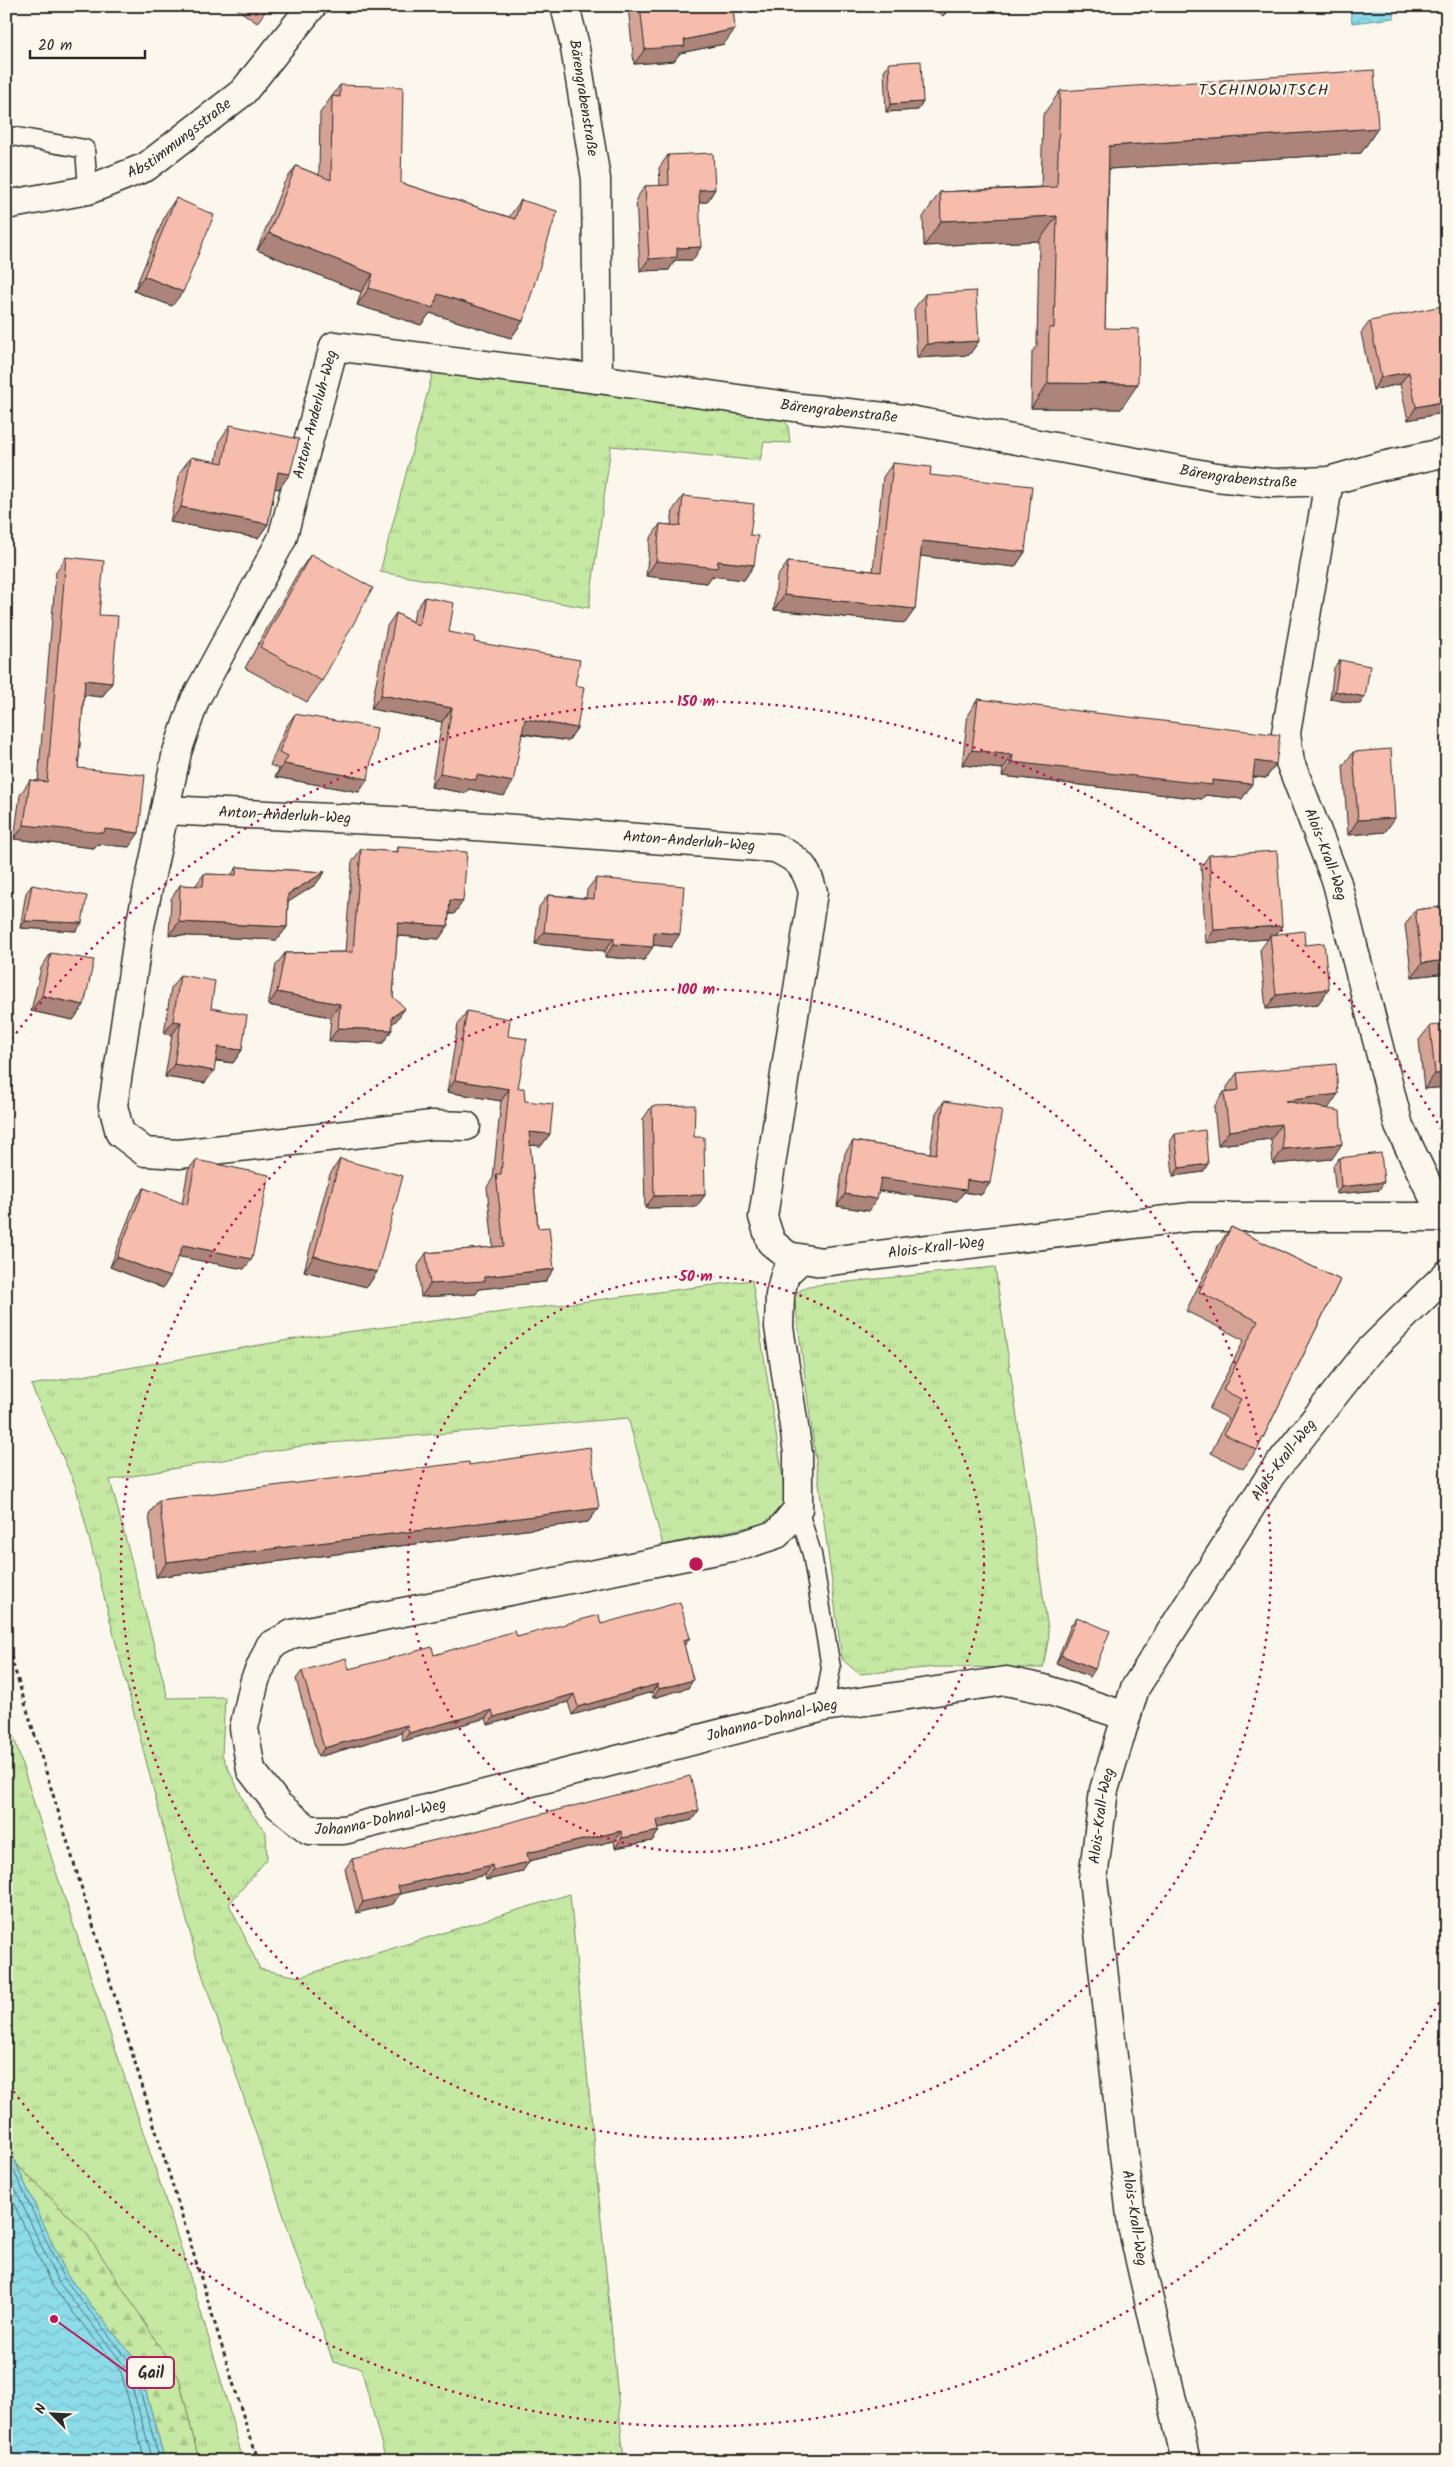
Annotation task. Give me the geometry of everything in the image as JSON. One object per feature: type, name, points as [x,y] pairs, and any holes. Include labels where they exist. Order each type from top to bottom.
[{"type":"street","name":"Abstimmungsstraße","points":[[6,205],[88,190],[146,167],[243,92],[312,6]]},
{"type":"street","name":"Bärengrabenstraße","points":[[565,6],[574,42],[596,178],[598,379],[801,408],[904,419],[1216,477],[1273,483],[1329,481],[1378,467],[1447,452]]},
{"type":"street","name":"Anton-Anderluh-Weg","points":[[466,1126],[432,1125],[179,1154],[145,1152],[120,1133],[113,1106],[139,931],[177,752],[195,700],[282,540],[334,346],[598,379]]},
{"type":"street","name":"Alois-Krall-Weg","points":[[795,1257],[821,1262],[1192,1217],[1445,1218],[1399,1126],[1337,883],[1290,762],[1286,733],[1329,481]]},
{"type":"street","name":"Anton-Anderluh-Weg","points":[[165,810],[433,823],[775,848],[794,856],[808,872],[813,892],[763,1217],[771,1242],[795,1257]]},
{"type":"street","points":[[795,1257],[785,1274],[780,1295],[779,1327],[798,1453],[798,1509]]},
{"type":"street","name":"Alois-Krall-Weg","points":[[1186,2461],[1132,2226],[1093,1879],[1104,1790],[1135,1688],[1271,1475],[1368,1352],[1447,1274]]},
{"type":"street","name":"Johanna-Dohnal-Weg","points":[[798,1509],[777,1534],[747,1544],[292,1634],[270,1646],[255,1680],[244,1728],[251,1770],[278,1805],[309,1830],[344,1830],[824,1707],[1006,1681],[1044,1689],[1126,1716]]},
{"type":"lane","points":[[6,135],[84,149],[88,190]]},
{"type":"lane","points":[[798,1509],[812,1554],[831,1668],[824,1707]]},
{"type":"path","points":[[6,1641],[255,2449],[257,2461]]},
{"type":"path","points":[[255,2449],[264,2461]]},
{"type":"green space","points":[[433,372],[780,415],[788,425],[790,443],[764,442],[760,461],[611,446],[589,608],[380,572]]},
{"type":"green space","points":[[995,1267],[1049,1636],[1043,1668],[937,1667],[859,1674],[842,1659],[794,1294],[808,1286]]},
{"type":"green space","points":[[752,1280],[785,1492],[783,1513],[763,1524],[663,1545],[628,1418],[307,1445],[110,1480],[168,1698],[225,1697],[222,1755],[248,1810],[266,1832],[267,1859],[229,1904],[260,1969],[299,1977],[570,1894],[624,2461],[386,2461],[361,2368],[333,2362],[196,1956],[76,1487],[31,1385],[300,1338]]},
{"type":"green space","points":[[6,1710],[34,1804],[188,2272],[217,2366],[243,2461],[199,2461],[179,2378],[87,2234],[16,2164],[6,2142]]},
{"type":"green space","points":[[16,2164],[87,2234],[179,2378],[199,2461],[165,2461],[138,2363],[67,2275]]},
{"type":"water","points":[[1350,6],[1393,6],[1394,18],[1352,23]]},
{"type":"water","points":[[6,2142],[67,2275],[138,2363],[165,2461],[6,2461]]},
{"type":"building","points":[[640,6],[733,6],[735,29],[684,40],[685,46],[645,49]]},
{"type":"building","points":[[921,61],[923,102],[891,104],[889,63]]},
{"type":"building","points":[[1374,70],[1378,128],[1109,146],[1105,328],[1139,329],[1138,384],[1048,383],[1049,328],[1054,328],[1057,216],[941,221],[940,192],[1057,187],[1060,91]]},
{"type":"building","points":[[340,85],[403,87],[401,183],[515,219],[521,200],[557,211],[523,321],[438,294],[433,308],[369,288],[373,274],[269,233],[296,166],[331,180],[332,96],[340,97]]},
{"type":"building","points":[[713,153],[715,189],[699,190],[701,247],[677,248],[677,257],[649,259],[645,186],[669,185],[668,155]]},
{"type":"building","points":[[176,198],[214,215],[183,292],[144,276]]},
{"type":"building","points":[[976,291],[979,341],[927,344],[925,294]]},
{"type":"building","points":[[1447,305],[1447,401],[1416,407],[1409,372],[1381,377],[1370,321]]},
{"type":"building","points":[[230,425],[299,439],[290,474],[278,472],[268,524],[181,507],[191,457],[223,463]]},
{"type":"building","points":[[893,463],[931,467],[930,475],[1032,486],[1025,552],[922,541],[915,609],[784,595],[788,562],[881,572]]},
{"type":"building","points":[[683,496],[754,504],[750,535],[758,536],[754,565],[718,561],[717,568],[656,561],[660,524],[680,526]]},
{"type":"building","points":[[311,554],[373,588],[322,681],[260,647]]},
{"type":"building","points":[[66,557],[104,561],[99,615],[118,616],[112,683],[85,680],[78,768],[145,775],[139,833],[105,829],[104,833],[24,825],[30,780],[47,782]]},
{"type":"building","points":[[425,597],[454,603],[449,632],[475,637],[474,642],[580,660],[575,685],[584,687],[577,728],[525,719],[513,782],[477,775],[476,780],[440,773],[452,708],[381,695],[396,613],[419,626]]},
{"type":"building","points":[[1340,660],[1370,666],[1365,697],[1335,691]]},
{"type":"building","points":[[978,699],[1280,735],[1276,764],[1255,761],[1252,784],[1212,780],[1212,785],[1012,762],[1013,755],[972,750]]},
{"type":"building","points":[[295,714],[377,728],[368,779],[284,764],[288,756],[279,752]]},
{"type":"building","points":[[1391,749],[1395,818],[1358,820],[1353,752]]},
{"type":"building","points":[[398,847],[467,852],[463,901],[450,900],[448,926],[398,923],[393,997],[405,1008],[392,1017],[392,1030],[338,1028],[340,1004],[277,992],[285,953],[353,952],[361,849],[398,852]]},
{"type":"building","points":[[1277,851],[1282,926],[1214,930],[1209,855]]},
{"type":"building","points":[[237,867],[325,872],[288,894],[287,927],[179,922],[180,885],[203,886],[204,874],[236,875]]},
{"type":"building","points":[[596,878],[684,886],[680,934],[654,932],[653,947],[614,944],[614,938],[544,932],[548,895],[594,899]]},
{"type":"building","points":[[32,885],[87,896],[82,923],[25,921]]},
{"type":"building","points":[[1447,906],[1447,960],[1422,963],[1415,910]]},
{"type":"building","points":[[1304,931],[1305,945],[1324,943],[1329,989],[1276,995],[1270,935]]},
{"type":"building","points":[[51,953],[94,960],[84,1005],[42,996]]},
{"type":"building","points":[[180,975],[215,981],[211,1008],[247,1015],[242,1050],[218,1047],[214,1071],[174,1064],[181,1022],[173,1021]]},
{"type":"building","points":[[467,1011],[510,1019],[508,1036],[527,1039],[518,1088],[524,1088],[525,1101],[553,1104],[550,1134],[529,1132],[538,1228],[549,1227],[554,1269],[484,1277],[485,1281],[430,1284],[426,1253],[504,1246],[496,1174],[501,1174],[509,1089],[455,1080]]},
{"type":"building","points":[[1447,1024],[1447,1073],[1435,1074],[1430,1026]]},
{"type":"building","points":[[1336,1064],[1338,1094],[1285,1101],[1340,1111],[1342,1144],[1283,1149],[1281,1124],[1229,1131],[1224,1092],[1239,1090],[1237,1073]]},
{"type":"building","points":[[944,1101],[1002,1110],[990,1183],[967,1180],[966,1190],[881,1178],[877,1199],[845,1194],[853,1141],[936,1154]]},
{"type":"building","points":[[695,1105],[694,1137],[704,1137],[705,1195],[654,1196],[652,1106]]},
{"type":"building","points":[[1205,1130],[1208,1164],[1179,1168],[1175,1134]]},
{"type":"building","points":[[1381,1153],[1384,1182],[1341,1187],[1339,1158]]},
{"type":"building","points":[[340,1159],[403,1176],[377,1272],[314,1256]]},
{"type":"building","points":[[196,1160],[269,1175],[252,1259],[183,1245],[170,1277],[117,1257],[144,1188],[187,1205]]},
{"type":"building","points":[[1231,1227],[1340,1280],[1257,1450],[1224,1434],[1241,1399],[1223,1390],[1258,1321],[1199,1292]]},
{"type":"building","points":[[590,1447],[599,1508],[167,1562],[159,1500],[469,1462],[469,1465]]},
{"type":"building","points":[[680,1602],[690,1638],[683,1640],[693,1680],[659,1689],[658,1684],[578,1707],[574,1694],[494,1717],[492,1710],[409,1733],[407,1725],[324,1748],[302,1671],[346,1658],[349,1669],[432,1647],[434,1655],[515,1631],[517,1637],[599,1615],[601,1624]]},
{"type":"building","points":[[1077,1617],[1110,1631],[1095,1669],[1061,1655]]},
{"type":"building","points":[[690,1776],[699,1810],[657,1820],[659,1831],[622,1838],[621,1831],[527,1853],[529,1862],[493,1870],[492,1865],[398,1886],[400,1893],[363,1902],[352,1859],[484,1829]]},
{"type":"place","name":"Gail","points":[[54,2319]]},
{"type":"district","name":"TSCHINOWITSCH","points":[[1264,90]]}]
